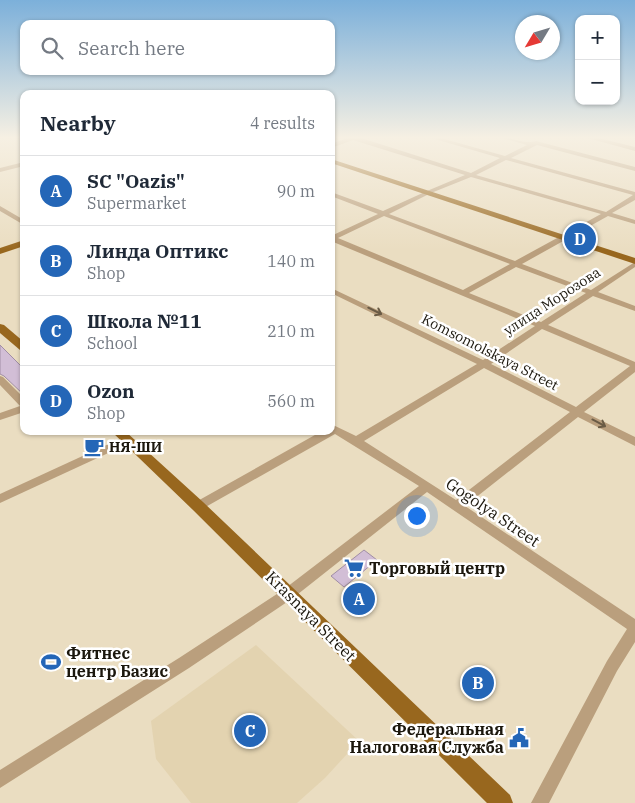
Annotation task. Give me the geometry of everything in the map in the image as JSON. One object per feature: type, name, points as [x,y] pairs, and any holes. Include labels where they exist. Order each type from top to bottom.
[{"type":"main road","points":[[374,174],[635,262]]},
{"type":"main road","points":[[0,250],[20,244]]},
{"type":"main road","points":[[0,326],[20,344]]},
{"type":"main road","name":"Krasnaya Street","points":[[121,436],[198,506],[502,803]]},
{"type":"street","points":[[560,174],[635,196]]},
{"type":"street","points":[[335,237],[385,215],[429,192],[472,175],[635,222]]},
{"type":"street","points":[[335,196],[635,309]]},
{"type":"street","points":[[463,293],[608,214],[635,196]]},
{"type":"street","points":[[0,208],[20,220]]},
{"type":"street","points":[[335,239],[635,366],[456,506]]},
{"type":"street","name":"улица Морозова","points":[[356,441],[484,364],[543,326],[635,262]]},
{"type":"street","name":"Komsomolskaya Street","points":[[335,292],[484,364],[635,442]]},
{"type":"street","points":[[0,379],[20,400]]},
{"type":"street","points":[[0,417],[20,410]]},
{"type":"street","name":"Gogolya Street","points":[[335,431],[356,441],[427,486],[635,628]]},
{"type":"street","points":[[198,506],[323,435]]},
{"type":"street","points":[[0,499],[121,436]]},
{"type":"street","points":[[0,780],[184,664],[288,594],[427,486]]},
{"type":"street","points":[[540,803],[612,666],[635,628]]},
{"type":"shaded area","points":[[256,645],[359,741],[325,778],[297,803],[191,803],[156,759],[151,721]]},
{"type":"building","points":[[0,345],[20,365],[20,391],[0,374]]},
{"type":"building","name":"Торговый центр","points":[[364,550],[377,560],[344,587],[331,576]]},
{"type":"place","name":"Ozon","points":[[580,239]]},
{"type":"place","name":"НЯ-ШИ","points":[[94,447]]},
{"type":"place","name":"Торговый центр","points":[[354,568]]},
{"type":"place","name":"SC \"Oazis\"","points":[[359,599]]},
{"type":"place","name":"Фитнес центр Базис","points":[[51,662]]},
{"type":"place","name":"Линда Оптикс","points":[[478,683]]},
{"type":"place","name":"Школа №11","points":[[250,731]]},
{"type":"place","name":"Федеральная Налоговая Служба","points":[[519,738]]}]
